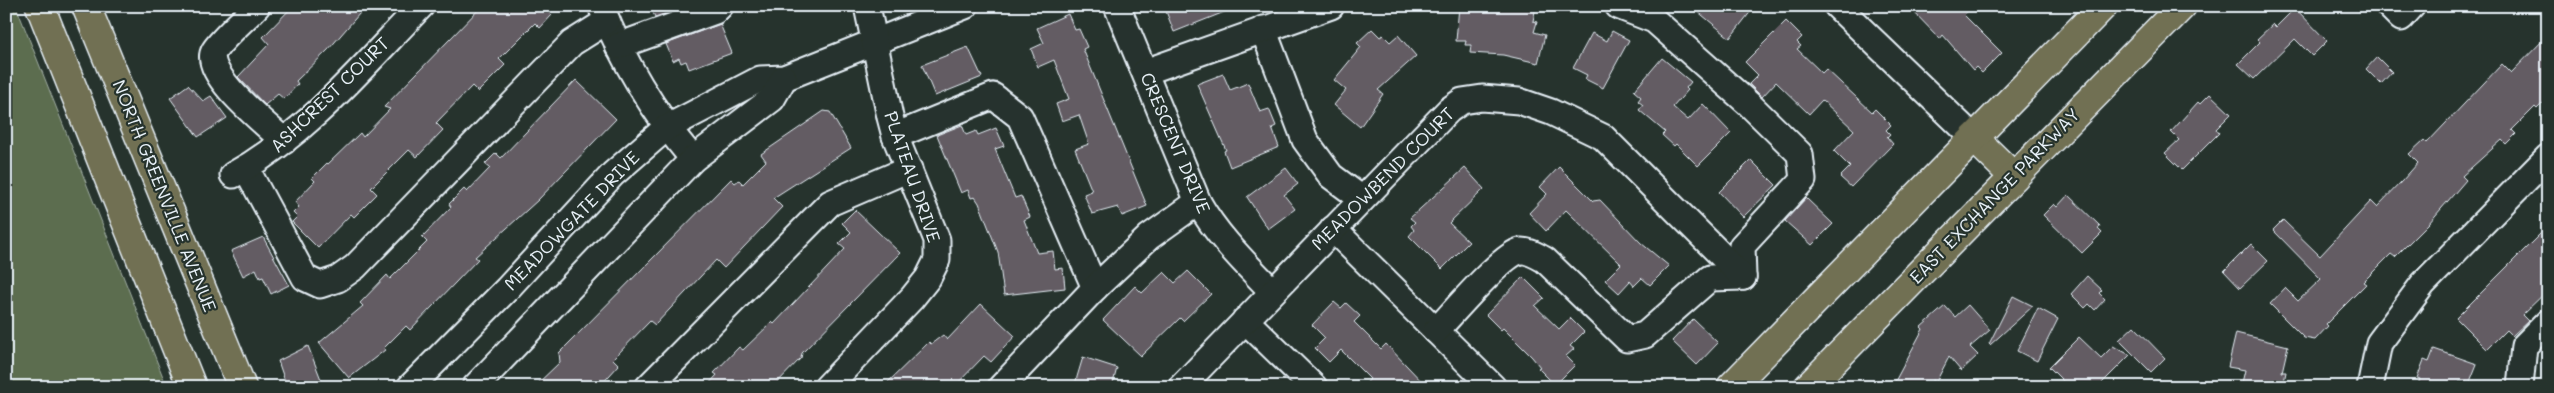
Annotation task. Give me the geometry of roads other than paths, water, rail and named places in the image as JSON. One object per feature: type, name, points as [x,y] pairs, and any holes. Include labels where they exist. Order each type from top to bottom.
[{"type":"main road","points":[[40,6],[192,387]]},
{"type":"main road","name":"NORTH GREENVILLE AVENUE","points":[[86,6],[242,387]]},
{"type":"main road","points":[[1731,387],[2103,6]]},
{"type":"main road","name":"EAST EXCHANGE PARKWAY","points":[[1808,387],[2182,6]]},
{"type":"main road","points":[[1974,138],[2014,177]]},
{"type":"street","points":[[257,6],[214,51],[211,63],[218,78],[284,141]]},
{"type":"street","name":"ASHCREST COURT","points":[[421,6],[329,101],[284,141],[240,172],[305,278],[320,285],[338,279],[355,267],[572,43],[604,14]]},
{"type":"street","points":[[618,46],[715,11],[720,6]]},
{"type":"street","name":"PLATEAU DRIVE","points":[[826,387],[912,298],[928,278],[937,260],[937,240],[895,136],[867,6]]},
{"type":"street","name":"MEADOWGATE DRIVE","points":[[410,387],[506,289],[613,174],[666,128],[760,79],[784,78],[965,6]]},
{"type":"street","name":"CRESCENT DRIVE","points":[[1117,6],[1198,202],[1209,221],[1230,247],[1272,292]]},
{"type":"street","points":[[1145,72],[1331,6]]},
{"type":"street","points":[[1436,331],[1504,260],[1520,251],[1535,254],[1545,260],[1627,339],[1645,335],[1710,278],[1743,277],[1742,246],[1803,180],[1800,154],[1750,104],[1654,20],[1618,6]]},
{"type":"street","points":[[1837,6],[1974,138]]},
{"type":"street","points":[[2389,6],[2401,18],[2412,6]]},
{"type":"street","points":[[604,14],[629,68],[666,128],[693,159]]},
{"type":"street","points":[[1263,29],[1305,140],[1331,176],[1362,199]]},
{"type":"street","points":[[475,387],[693,159],[772,99],[784,78]]},
{"type":"street","points":[[895,136],[993,96],[1020,117],[1096,288]]},
{"type":"street","name":"MEADOWBEND COURT","points":[[1181,387],[1449,110],[1462,101],[1482,98],[1519,101],[1551,112],[1603,137],[1743,277]]},
{"type":"street","points":[[2370,387],[2379,343],[2423,284],[2548,157]]},
{"type":"street","points":[[648,387],[830,203],[909,169]]},
{"type":"street","points":[[1002,387],[1096,288],[1149,237],[1198,202]]},
{"type":"street","points":[[1333,229],[1493,387]]},
{"type":"street","points":[[1244,320],[1314,387]]},
{"type":"street","points":[[2520,387],[2524,346],[2548,322]]}]
